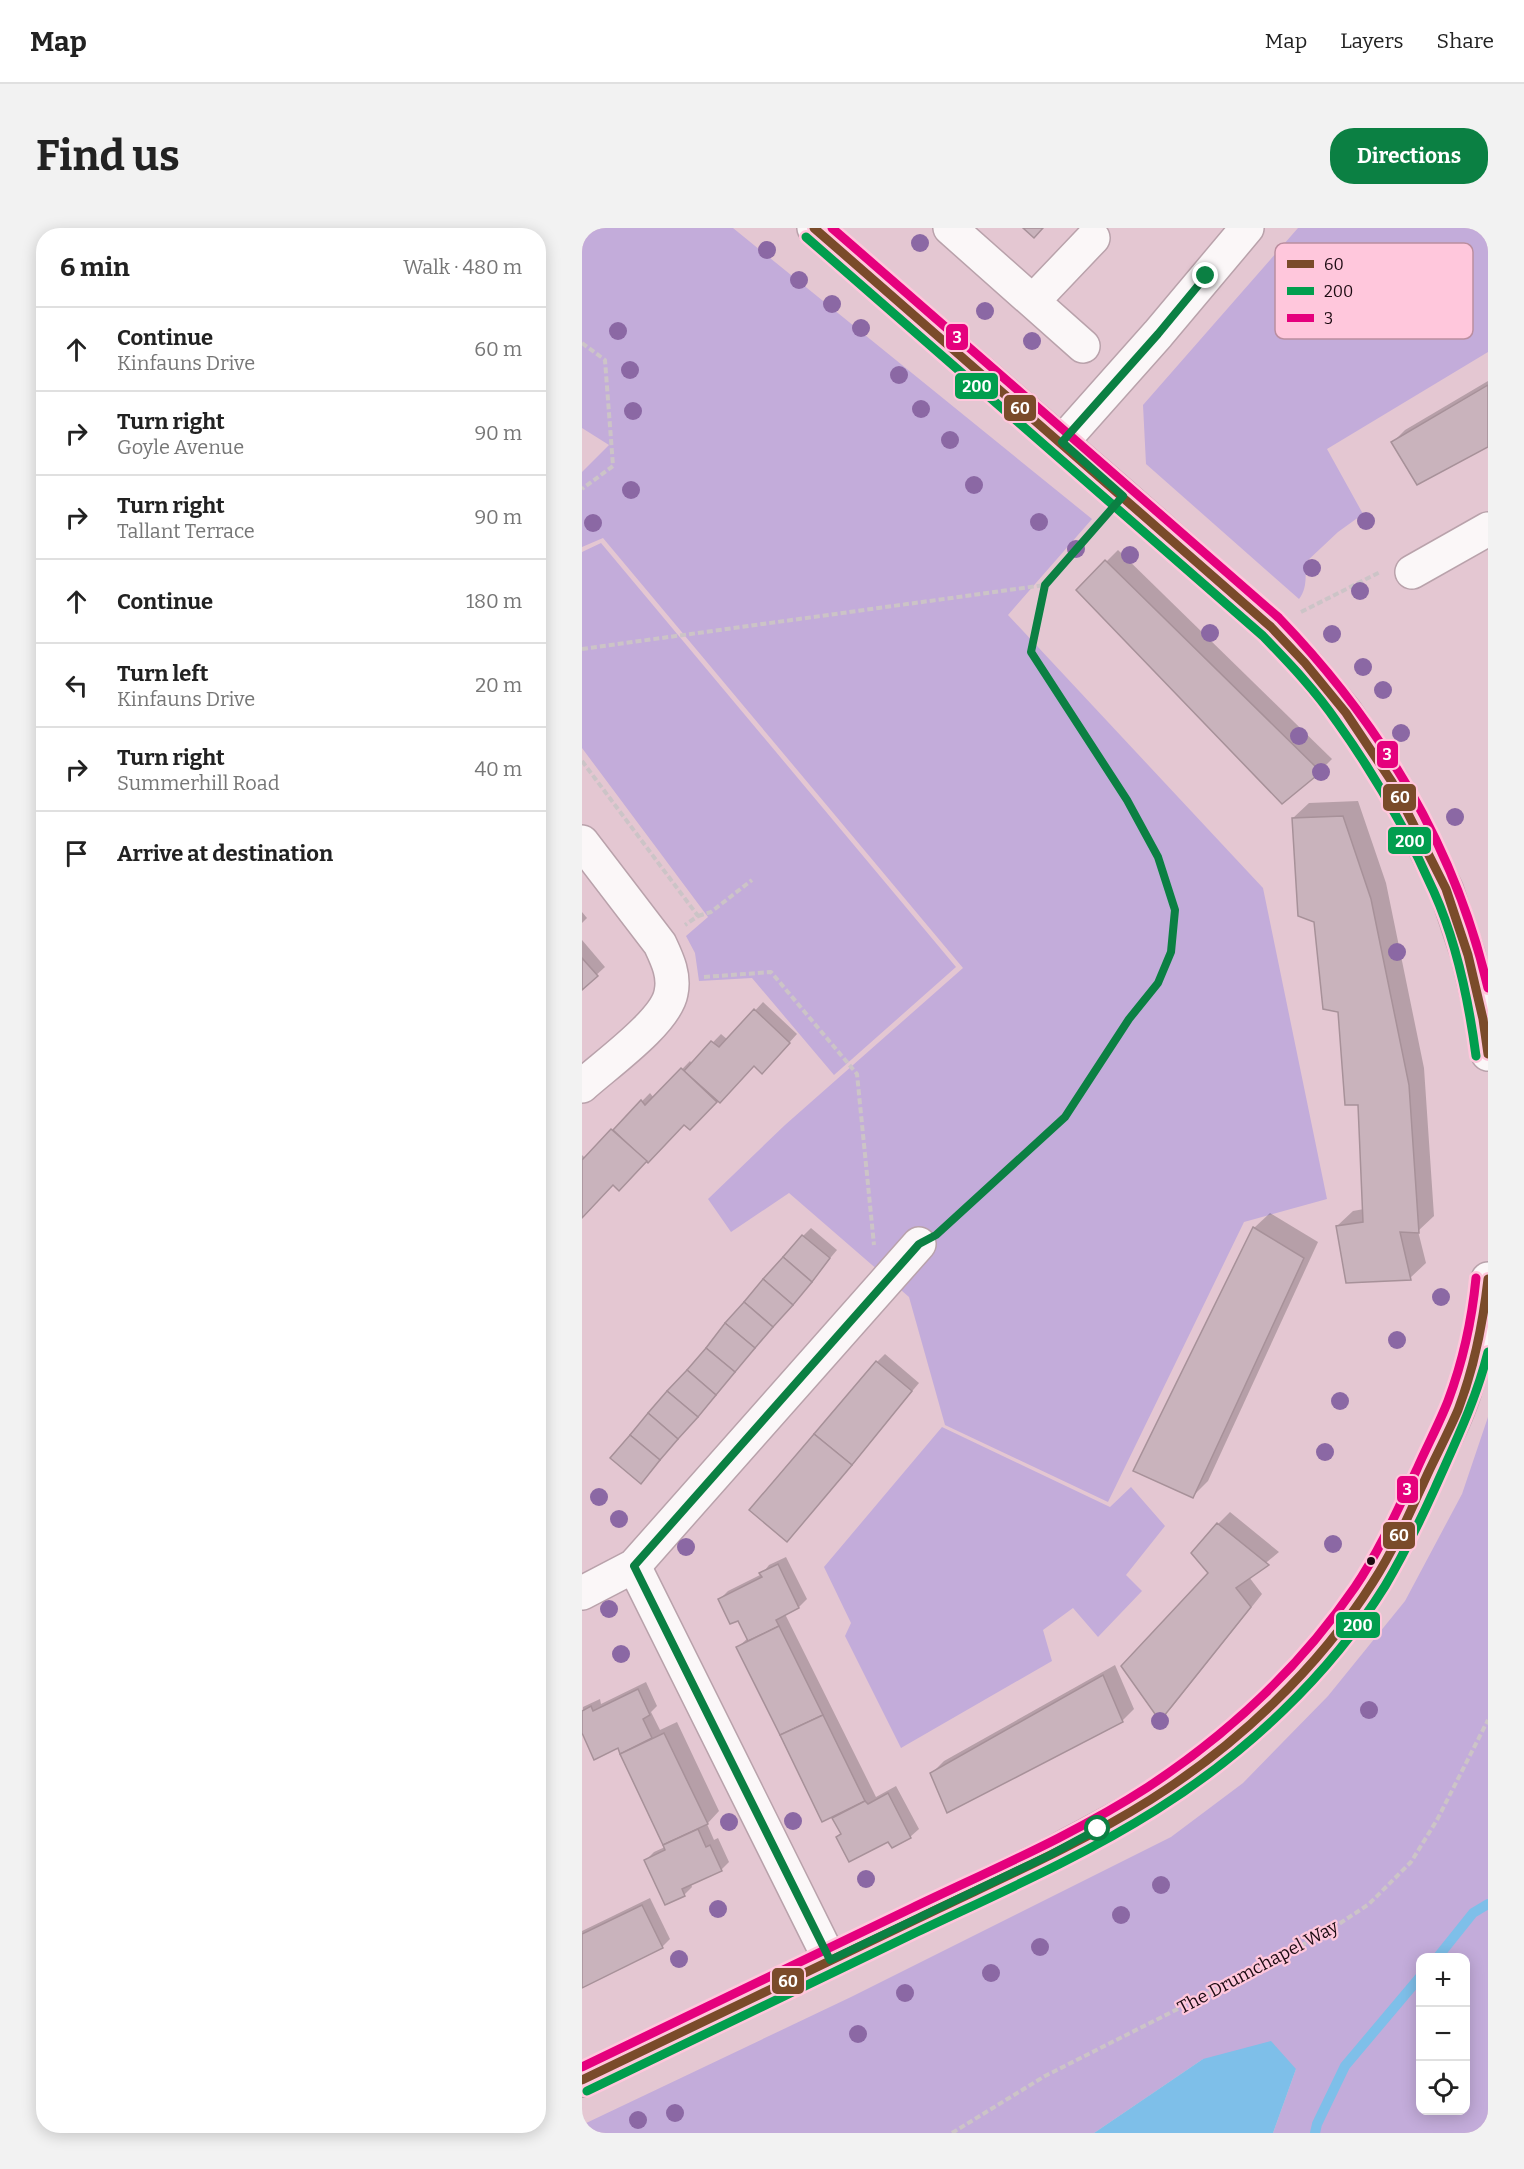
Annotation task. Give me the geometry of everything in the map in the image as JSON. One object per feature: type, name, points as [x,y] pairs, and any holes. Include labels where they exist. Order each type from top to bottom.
[{"type":"street","points":[[814,228],[1062,442],[1271,627],[1305,663],[1346,713],[1392,782],[1446,889],[1468,955],[1483,1019],[1488,1054]]},
{"type":"street","points":[[950,228],[1083,346]]},
{"type":"street","points":[[1062,442],[1158,334],[1247,228]]},
{"type":"street","points":[[1033,301],[1093,238]]},
{"type":"street","points":[[1412,572],[1488,529]]},
{"type":"street","points":[[582,842],[660,944],[668,962],[672,980],[671,994],[665,1010],[582,1086]]},
{"type":"street","points":[[582,1593],[634,1566],[919,1244]]},
{"type":"street","points":[[582,2080],[1050,1855],[1152,1798],[1209,1759],[1262,1714],[1323,1648],[1365,1593],[1407,1519],[1466,1387],[1486,1302],[1488,1279]]},
{"type":"street","points":[[634,1566],[830,1960]]},
{"type":"path","points":[[582,343],[605,360],[613,466],[582,489]]},
{"type":"path","points":[[919,1244],[936,1235],[1065,1117],[1129,1019],[1158,983],[1171,952],[1175,910],[1158,857],[1127,800],[1031,652],[1045,585],[1123,496]]},
{"type":"path","points":[[1271,627],[1392,566],[1412,572]]},
{"type":"path","points":[[582,648],[1045,585]]},
{"type":"path","points":[[582,761],[698,916]]},
{"type":"path","points":[[660,944],[698,916],[711,912],[752,880]]},
{"type":"path","points":[[672,980],[771,972],[857,1074],[875,1255]]},
{"type":"path","name":"The Drumchapel Way","points":[[952,2133],[1045,2076],[1327,1932],[1369,1904],[1411,1862],[1437,1820],[1488,1720]]},
{"type":"shaded area","points":[[582,228],[733,228],[1092,519],[1008,615],[1263,888],[1327,1199],[1244,1222],[1108,1502],[945,1425],[909,1297],[789,1193],[731,1232],[708,1199],[785,1125],[963,968],[603,538],[582,547],[582,472],[609,445],[582,428]]},
{"type":"shaded area","points":[[1298,228],[1488,228],[1488,352],[1327,449],[1363,514],[1338,532],[1305,563],[1305,586],[1299,599],[1146,464],[1143,405],[1275,254],[1275,339],[1473,339],[1473,243],[1285,243]]},
{"type":"shaded area","points":[[601,543],[956,967],[834,1075],[752,978],[699,981],[695,953],[686,936],[708,917],[582,748],[582,552]]},
{"type":"shaded area","points":[[1488,1417],[1488,2133],[1273,2133],[1296,2069],[1203,2059],[1094,2133],[582,2133],[582,2125],[851,1997],[1171,1837],[1243,1783],[1328,1696],[1405,1601],[1462,1494]]},
{"type":"shaded area","points":[[942,1427],[1110,1507],[1131,1487],[1165,1526],[1126,1575],[1142,1591],[1098,1637],[1073,1608],[1043,1630],[1052,1661],[901,1748],[845,1636],[851,1623],[824,1567]]},
{"type":"water","points":[[1271,2041],[1296,2069],[1273,2133],[1094,2133],[1203,2059]]},
{"type":"building","points":[[1023,228],[1043,228],[1034,238]]},
{"type":"building","points":[[1488,385],[1488,447],[1417,485],[1391,442]]},
{"type":"building","points":[[1105,560],[1321,772],[1282,804],[1076,590]]},
{"type":"building","points":[[1343,816],[1371,899],[1409,1085],[1419,1233],[1400,1232],[1411,1280],[1346,1283],[1336,1226],[1363,1222],[1358,1105],[1345,1105],[1338,1012],[1323,1009],[1314,922],[1298,916],[1292,818]]},
{"type":"building","points":[[582,958],[598,976],[582,990]]},
{"type":"building","points":[[754,1009],[790,1043],[762,1074],[754,1066],[720,1103],[684,1071],[711,1041],[719,1047]]},
{"type":"building","points":[[681,1068],[717,1102],[690,1130],[684,1125],[648,1163],[613,1130],[641,1100],[645,1105]]},
{"type":"building","points":[[611,1129],[647,1161],[619,1191],[613,1185],[582,1218],[582,1160]]},
{"type":"building","points":[[1253,1227],[1304,1258],[1193,1498],[1133,1471]]},
{"type":"building","points":[[802,1235],[830,1258],[812,1282],[783,1257]]},
{"type":"building","points":[[783,1257],[812,1282],[793,1305],[763,1279]]},
{"type":"building","points":[[763,1279],[793,1305],[773,1327],[744,1302]]},
{"type":"building","points":[[744,1302],[773,1327],[755,1348],[725,1323]]},
{"type":"building","points":[[725,1323],[755,1348],[735,1372],[706,1348]]},
{"type":"building","points":[[706,1348],[735,1372],[716,1395],[687,1370]]},
{"type":"building","points":[[876,1361],[912,1391],[852,1465],[814,1434]]},
{"type":"building","points":[[687,1370],[716,1395],[698,1417],[667,1391]]},
{"type":"building","points":[[667,1391],[698,1417],[678,1439],[648,1413]]},
{"type":"building","points":[[648,1413],[678,1439],[660,1460],[630,1435]]},
{"type":"building","points":[[814,1434],[852,1465],[787,1542],[749,1510]]},
{"type":"building","points":[[630,1435],[660,1460],[641,1484],[610,1458]]},
{"type":"building","points":[[1217,1523],[1269,1565],[1236,1588],[1251,1607],[1160,1721],[1121,1666],[1208,1573],[1191,1553]]},
{"type":"building","points":[[778,1564],[799,1608],[776,1620],[779,1626],[748,1641],[738,1621],[730,1624],[718,1599],[762,1577],[759,1573]]},
{"type":"building","points":[[779,1626],[823,1715],[780,1735],[736,1647]]},
{"type":"building","points":[[1103,1675],[1123,1722],[947,1813],[930,1773]]},
{"type":"building","points":[[638,1689],[650,1715],[643,1719],[652,1738],[620,1754],[618,1748],[594,1760],[582,1733],[582,1711],[591,1706],[593,1711]]},
{"type":"building","points":[[823,1715],[865,1801],[822,1822],[780,1735]]},
{"type":"building","points":[[664,1733],[708,1824],[663,1845],[620,1754]]},
{"type":"building","points":[[888,1793],[911,1838],[892,1848],[888,1842],[849,1862],[836,1837],[841,1834],[832,1818],[865,1801],[868,1804]]},
{"type":"building","points":[[698,1829],[706,1847],[710,1845],[722,1871],[682,1889],[685,1896],[665,1905],[644,1860],[665,1850],[663,1845]]},
{"type":"building","points":[[642,1905],[663,1948],[582,1988],[582,1934]]},
{"type":"waterway","points":[[1441,1953],[1473,1913],[1488,1904]]},
{"type":"waterway","points":[[1315,2133],[1317,2124],[1345,2066],[1416,1982]]},
{"type":"transit line","name":"60","points":[[814,228],[1271,627],[1305,663],[1346,713],[1392,782],[1446,889],[1468,955],[1483,1019],[1488,1054]]},
{"type":"transit line","name":"3","points":[[832,228],[1279,618],[1316,658],[1381,744],[1434,836],[1456,885],[1474,936],[1488,988]]},
{"type":"transit line","name":"200","points":[[806,237],[1263,636],[1320,699],[1378,784],[1402,826],[1434,892],[1461,972],[1476,1056]]},
{"type":"transit line","name":"3","points":[[582,2067],[1091,1821],[1148,1787],[1234,1721],[1261,1697],[1311,1644],[1355,1587],[1381,1544],[1448,1401],[1466,1340],[1476,1278]]},
{"type":"transit line","name":"60","points":[[582,2080],[1094,1833],[1150,1800],[1214,1755],[1244,1730],[1274,1703],[1327,1645],[1373,1582],[1388,1556],[1458,1410],[1477,1345],[1488,1279]]},
{"type":"transit line","name":"200","points":[[587,2091],[1068,1860],[1156,1810],[1189,1788],[1253,1738],[1283,1711],[1338,1651],[1385,1586],[1418,1525],[1457,1438],[1488,1352]]},
{"type":"route","points":[[1098,1829],[1050,1855],[830,1960],[634,1566],[919,1244],[936,1235],[1065,1117],[1129,1019],[1158,983],[1171,952],[1175,910],[1158,857],[1127,800],[1031,652],[1045,585],[1123,496],[1062,442],[1206,276]]}]
